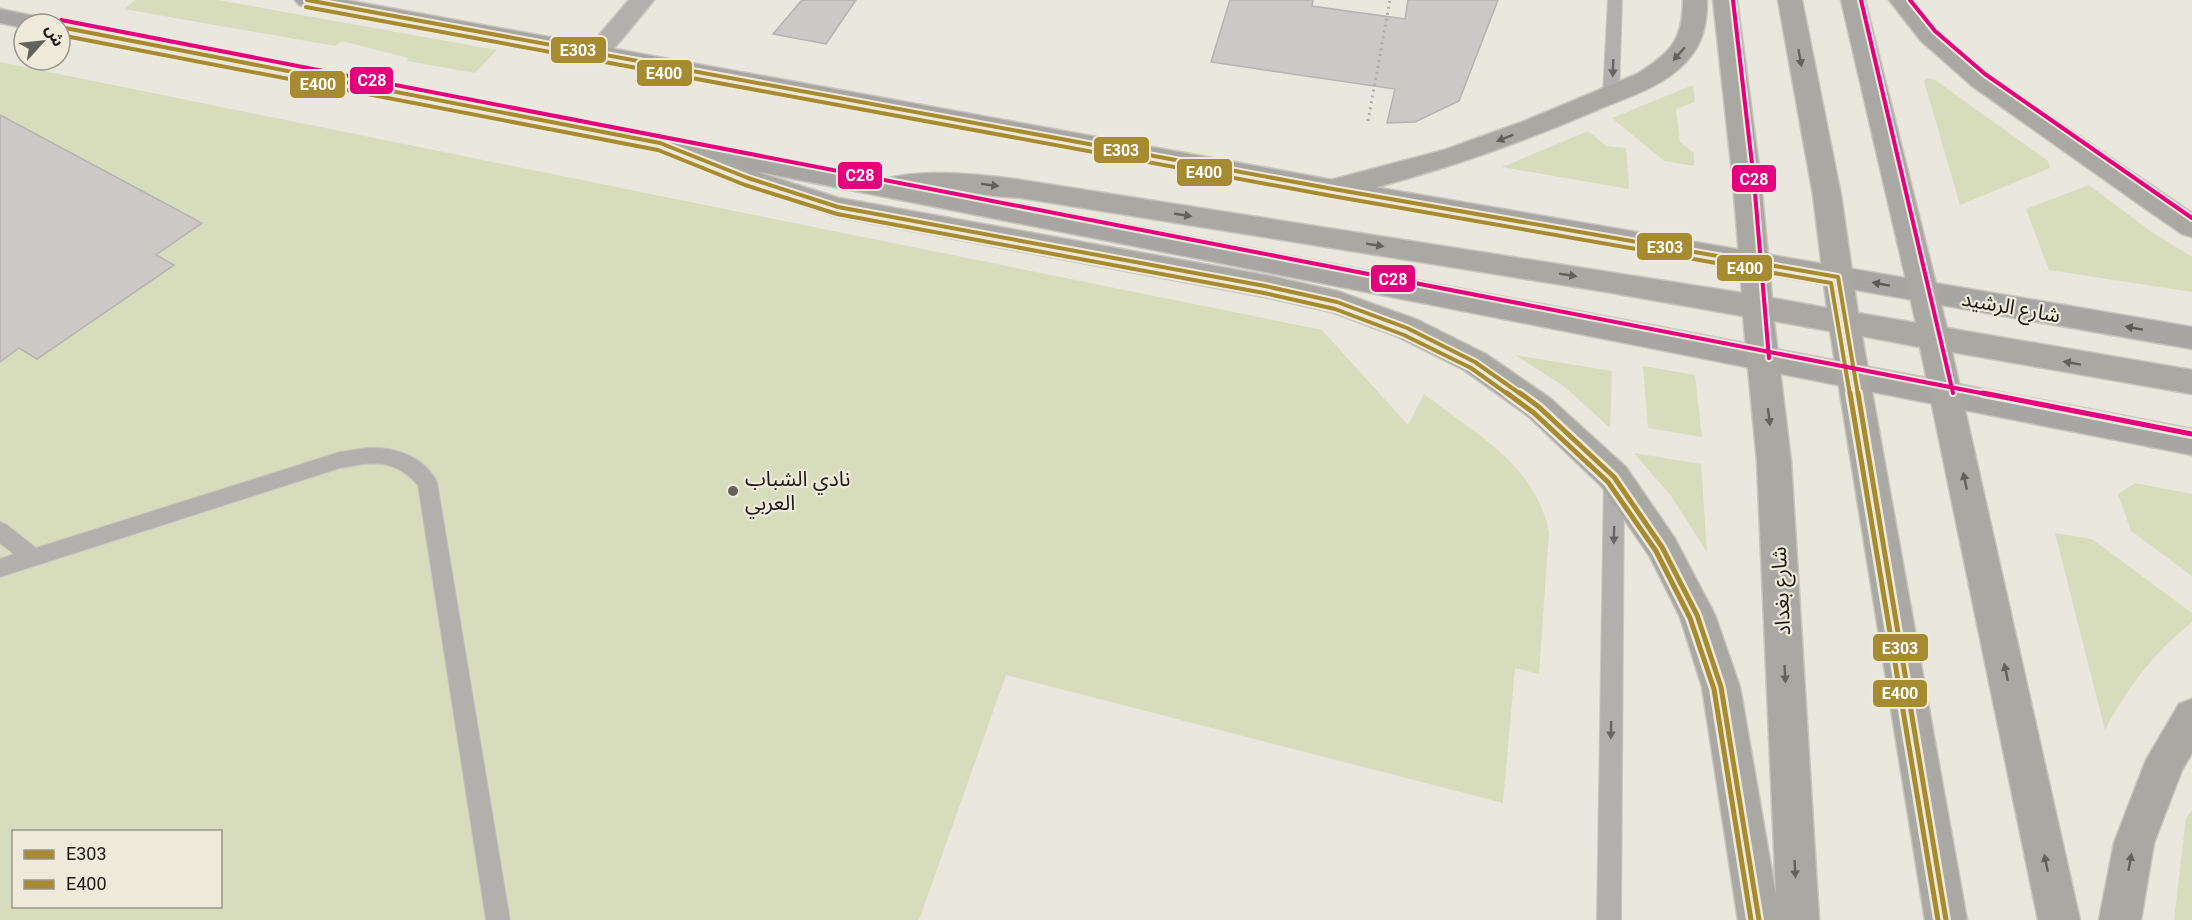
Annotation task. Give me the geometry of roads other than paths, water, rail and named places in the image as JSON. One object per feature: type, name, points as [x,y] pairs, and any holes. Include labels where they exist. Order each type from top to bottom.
[{"type":"main road","name":"شارع الرشيد","points":[[307,0],[1333,189],[2192,338]]},
{"type":"main road","points":[[1333,189],[1397,175],[1456,157],[1646,80],[1668,66],[1684,50],[1693,33],[1695,0]]},
{"type":"main road","name":"شارع بغداد","points":[[1725,0],[1747,182],[1762,359],[1774,461],[1798,920]]},
{"type":"main road","points":[[1790,0],[1827,195],[1844,323],[1946,920]]},
{"type":"main road","points":[[1853,0],[1924,292],[2058,920]]},
{"type":"main road","points":[[1901,0],[1914,21],[1942,50],[1979,80],[2192,227]]},
{"type":"main road","points":[[72,29],[2192,442]]},
{"type":"main road","points":[[660,143],[714,168],[773,189],[838,207],[1265,286],[1337,302],[1407,328],[1474,362],[1539,407],[1614,477],[1662,547],[1697,615],[1721,687],[1759,920]]},
{"type":"main road","points":[[890,187],[934,182],[978,183],[1589,278],[2192,382]]},
{"type":"main road","points":[[2120,920],[2134,843],[2166,760],[2192,717]]},
{"type":"street","points":[[598,52],[642,0]]},
{"type":"lane","points":[[1611,95],[1615,0]]},
{"type":"lane","points":[[0,568],[340,460],[369,455],[394,456],[414,466],[427,482],[498,920]]},
{"type":"lane","points":[[1609,920],[1614,477]]},
{"type":"lane","points":[[0,531],[34,558]]},
{"type":"place","name":"نادي الشباب العربي","points":[[733,491]]}]
